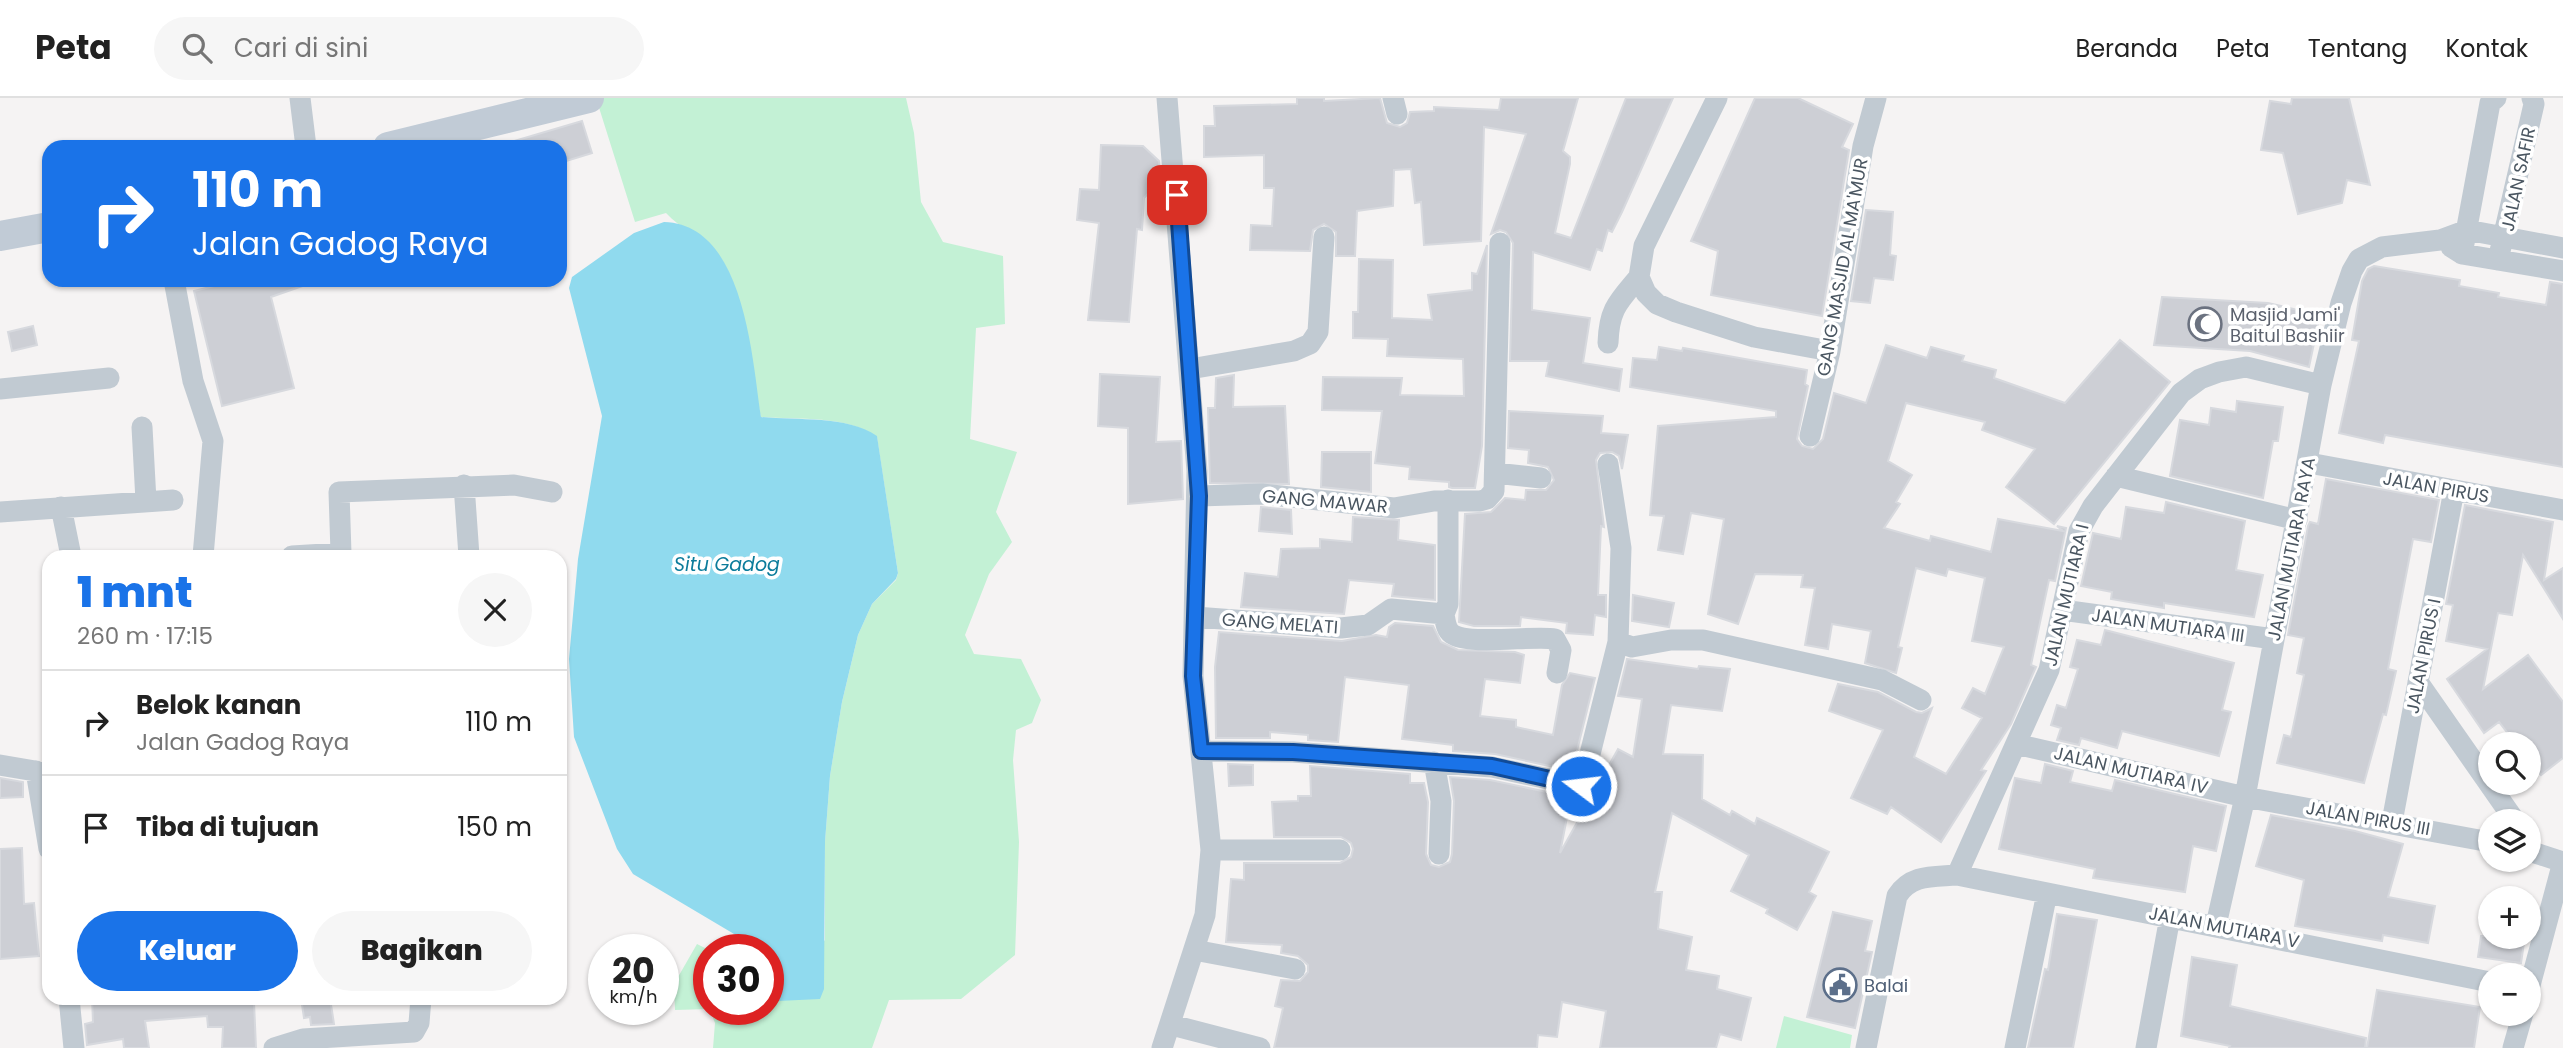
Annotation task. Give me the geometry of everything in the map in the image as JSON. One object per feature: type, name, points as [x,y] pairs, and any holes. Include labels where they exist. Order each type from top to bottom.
[{"type":"main road","points":[[417,140],[589,98]]},
{"type":"main road","points":[[0,236],[42,228]]},
{"type":"street","points":[[300,98],[305,140]]},
{"type":"street","points":[[1162,1048],[1172,1025],[1205,915],[1210,850],[1193,676],[1199,496],[1167,98]]},
{"type":"street","points":[[1717,98],[1644,246],[1640,277],[1646,293],[1657,304],[1676,312],[1754,337],[1830,351]]},
{"type":"street","name":"GANG MASJID AL MA'MUR","points":[[1810,436],[1830,351],[1859,170],[1876,98]]},
{"type":"street","points":[[2462,254],[2490,103],[2496,98]]},
{"type":"street","name":"JALAN SAFIR","points":[[2498,260],[2534,104],[2532,98]]},
{"type":"street","points":[[2467,230],[2563,248]]},
{"type":"street","name":"JALAN MUTIARA RAYA","points":[[2216,925],[2245,797],[2309,463],[2321,386],[2341,303],[2360,259],[2382,247],[2440,240],[2467,230]]},
{"type":"street","points":[[1190,369],[1294,351],[1310,344],[1318,332],[1324,237]]},
{"type":"street","points":[[2440,240],[2462,254],[2563,271]]},
{"type":"street","points":[[1500,243],[1495,473],[1541,478]]},
{"type":"street","points":[[1608,343],[1609,320],[1613,309],[1640,277]]},
{"type":"street","points":[[175,287],[193,382],[213,441],[204,550]]},
{"type":"street","name":"JALAN MUTIARA I","points":[[1957,875],[2049,670],[2084,517],[2181,393],[2200,379],[2219,372],[2246,368],[2321,386]]},
{"type":"street","points":[[0,389],[109,378]]},
{"type":"street","points":[[142,427],[146,501]]},
{"type":"street","name":"JALAN PIRUS","points":[[2309,463],[2563,510]]},
{"type":"street","points":[[1201,751],[1293,752],[1501,768],[1581,786],[1618,642],[1621,548],[1608,464]]},
{"type":"street","name":"GANG MAWAR","points":[[1199,496],[1262,494],[1394,508],[1448,500],[1480,501],[1492,496],[1495,473]]},
{"type":"street","points":[[2116,476],[2297,520]]},
{"type":"street","points":[[464,485],[469,550]]},
{"type":"street","points":[[342,550],[338,492],[514,485],[552,492]]},
{"type":"street","name":"JALAN PIRUS I","points":[[2392,822],[2454,490]]},
{"type":"street","points":[[0,512],[173,500]]},
{"type":"street","points":[[1448,500],[1448,604],[1444,614],[1448,629],[1458,636],[1511,641],[1555,639],[1561,650],[1557,673]]},
{"type":"street","points":[[61,507],[70,550]]},
{"type":"street","name":"GANG MELATI","points":[[1195,617],[1341,628],[1368,625],[1391,609],[1444,614]]},
{"type":"street","name":"JALAN MUTIARA III","points":[[2062,611],[2274,639]]},
{"type":"street","points":[[1618,642],[1632,647],[1671,640],[1714,643],[1882,680],[1921,700]]},
{"type":"street","points":[[2418,682],[2507,809]]},
{"type":"street","name":"JALAN MUTIARA IV","points":[[2016,744],[2245,797]]},
{"type":"street","points":[[1434,762],[1441,801],[1439,854]]},
{"type":"street","points":[[0,765],[42,772]]},
{"type":"street","name":"JALAN PIRUS III","points":[[2245,797],[2478,840]]},
{"type":"street","points":[[1210,850],[1340,850]]},
{"type":"street","points":[[2536,963],[2563,862],[2541,853]]},
{"type":"street","name":"JALAN MUTIARA V","points":[[1866,1048],[1897,897],[1911,880],[1957,875],[2478,980]]},
{"type":"street","points":[[2015,1048],[2047,893]]},
{"type":"street","points":[[2146,1048],[2170,916]]},
{"type":"street","points":[[1194,950],[1295,970]]},
{"type":"street","points":[[70,1005],[74,1048]]},
{"type":"street","points":[[274,1048],[303,1039],[414,1032],[419,1023],[420,1005]]},
{"type":"street","points":[[1172,1025],[1260,1048]]},
{"type":"street","points":[[2513,1048],[2519,1026]]},
{"type":"green space","points":[[596,98],[906,98],[914,133],[921,202],[943,242],[1003,256],[1005,324],[976,328],[970,439],[1017,452],[996,512],[1012,542],[989,574],[965,635],[974,654],[1021,659],[1041,700],[1032,723],[1016,730],[1013,760],[1019,842],[1015,955],[961,999],[889,1000],[872,1048],[713,1048],[715,1025],[784,1025],[784,993],[825,940],[825,842],[830,776],[842,702],[858,635],[872,604],[896,580],[898,573],[877,437],[865,430],[837,422],[761,417],[741,307],[726,267],[710,246],[666,213],[635,222]]},
{"type":"green space","points":[[693,951],[693,1009],[679,1010],[679,975]]},
{"type":"green space","points":[[1784,1016],[1852,1035],[1850,1048],[1776,1048]]},
{"type":"water","name":"Situ Gadog","points":[[664,222],[691,229],[712,245],[728,269],[748,330],[761,417],[836,422],[865,429],[877,436],[898,573],[896,579],[872,604],[858,635],[842,702],[830,776],[825,842],[824,989],[820,999],[784,1001],[784,934],[734,934],[633,874],[617,849],[574,737],[569,659],[578,559],[602,416],[569,288],[572,277],[634,233]]},
{"type":"building","points":[[1297,98],[1324,98],[1324,101],[1380,98],[1387,123],[1400,127],[1407,123],[1410,112],[1434,111],[1434,107],[1499,110],[1501,98],[1578,98],[1563,151],[1570,157],[1570,164],[1555,233],[1571,238],[1626,98],[1673,98],[1622,212],[1612,232],[1608,230],[1602,251],[1597,249],[1590,270],[1533,252],[1532,310],[1590,318],[1583,363],[1622,369],[1619,391],[1546,376],[1549,361],[1510,361],[1513,243],[1506,232],[1500,230],[1491,234],[1526,134],[1484,127],[1481,241],[1424,245],[1421,202],[1415,203],[1411,169],[1394,170],[1393,206],[1357,211],[1355,256],[1336,256],[1336,232],[1324,224],[1313,230],[1310,251],[1250,250],[1251,225],[1272,226],[1274,188],[1264,188],[1264,155],[1204,157],[1204,126],[1215,126],[1214,106],[1297,104]]},
{"type":"building","points":[[1755,98],[1798,98],[1853,124],[1842,147],[1849,150],[1822,316],[1711,295],[1718,251],[1691,241]]},
{"type":"building","points":[[2292,98],[2349,98],[2370,185],[2347,180],[2342,203],[2298,214],[2283,153],[2261,150],[2270,101],[2291,104]]},
{"type":"building","points":[[582,121],[592,153],[567,161],[567,140],[518,140]]},
{"type":"building","points":[[1101,145],[1143,146],[1159,161],[1160,180],[1144,198],[1142,230],[1137,229],[1129,322],[1088,320],[1099,223],[1077,220],[1080,189],[1099,190]]},
{"type":"building","points":[[1866,210],[1893,212],[1890,255],[1896,256],[1893,280],[1874,278],[1870,303],[1851,301]]},
{"type":"building","points":[[1487,245],[1482,446],[1475,488],[1452,488],[1449,487],[1449,482],[1409,479],[1410,467],[1375,463],[1382,411],[1322,410],[1323,377],[1402,378],[1400,395],[1464,396],[1463,359],[1387,356],[1388,339],[1353,338],[1353,312],[1358,312],[1359,259],[1393,260],[1392,318],[1432,320],[1428,295],[1472,290],[1472,273],[1477,274]]},
{"type":"building","points":[[2374,266],[2460,280],[2459,286],[2499,293],[2498,297],[2546,305],[2550,282],[2563,284],[2563,467],[2385,435],[2383,443],[2339,433],[2359,341],[2352,340],[2362,281],[2368,269]]},
{"type":"building","points":[[210,287],[300,287],[271,297],[294,388],[222,406],[194,291]]},
{"type":"building","points":[[2162,297],[2268,303],[2320,315],[2309,367],[2250,351],[2154,345]]},
{"type":"building","points":[[33,326],[37,345],[12,351],[8,332]]},
{"type":"building","points":[[2120,340],[2170,382],[2054,524],[2006,487],[2035,449],[1982,430],[1985,422],[1906,403],[1888,461],[1912,475],[1896,502],[1900,504],[1884,528],[1930,541],[1931,536],[1991,552],[1998,519],[2063,531],[2057,526],[2066,528],[2055,581],[2049,580],[2031,665],[2036,667],[2011,724],[1981,770],[1986,771],[1941,842],[1891,807],[1887,814],[1851,798],[1883,730],[1829,711],[1838,684],[1878,692],[1916,712],[1922,713],[1932,708],[1914,757],[1946,774],[1982,718],[1962,708],[1973,688],[1985,694],[2004,647],[1972,641],[1985,578],[1948,569],[1946,576],[1916,568],[1898,647],[1902,648],[1896,673],[1865,663],[1871,631],[1832,624],[1828,649],[1805,645],[1815,588],[1801,587],[1803,575],[1755,574],[1738,624],[1708,614],[1724,519],[1691,513],[1683,554],[1658,550],[1664,516],[1650,515],[1658,426],[1776,417],[1776,411],[1630,387],[1633,358],[1657,360],[1659,347],[1682,351],[1683,348],[1807,370],[1805,384],[1808,386],[1797,439],[1802,446],[1813,449],[1823,439],[1834,393],[1866,403],[1886,345],[1927,358],[1931,347],[1964,356],[1962,361],[1996,370],[1994,378],[2065,403]]},
{"type":"building","points":[[1100,374],[1160,377],[1156,442],[1181,441],[1183,499],[1128,504],[1128,428],[1098,426]]},
{"type":"building","points":[[1234,375],[1233,407],[1285,406],[1289,484],[1210,483],[1208,408],[1215,408],[1216,378]]},
{"type":"building","points":[[2237,401],[2283,407],[2278,441],[2273,441],[2263,498],[2170,476],[2180,420],[2209,425],[2211,408],[2236,412]]},
{"type":"building","points":[[1509,411],[1603,416],[1601,433],[1628,435],[1622,469],[1619,456],[1612,452],[1600,453],[1596,460],[1604,527],[1601,526],[1598,595],[1606,595],[1606,617],[1595,615],[1593,635],[1566,633],[1567,623],[1521,617],[1520,626],[1474,626],[1459,622],[1465,514],[1491,512],[1505,498],[1525,500],[1526,490],[1546,490],[1554,480],[1548,467],[1528,463],[1529,450],[1508,448]]},
{"type":"building","points":[[1322,452],[1371,452],[1371,492],[1321,487]]},
{"type":"building","points":[[2326,479],[2439,500],[2431,542],[2413,539],[2388,669],[2396,671],[2386,715],[2383,714],[2364,783],[2277,763],[2284,735],[2291,737],[2304,675],[2297,673],[2304,638],[2288,635],[2308,526],[2310,522],[2318,524]]},
{"type":"building","points":[[2166,502],[2245,521],[2236,570],[2263,575],[2254,617],[2164,603],[2164,608],[2111,599],[2112,592],[2081,586],[2093,533],[2121,539],[2126,507],[2164,513]]},
{"type":"building","points":[[2465,505],[2553,522],[2544,580],[2563,568],[2563,619],[2523,555],[2512,615],[2498,613],[2483,689],[2528,655],[2563,702],[2563,758],[2541,775],[2541,732],[2507,732],[2499,722],[2483,732],[2447,679],[2487,649],[2446,641],[2453,605],[2446,604]]},
{"type":"building","points":[[1261,507],[1291,510],[1292,534],[1259,531]]},
{"type":"building","points":[[1353,517],[1399,520],[1398,540],[1435,545],[1435,600],[1392,596],[1394,584],[1349,580],[1344,614],[1241,607],[1245,573],[1278,577],[1281,549],[1320,548],[1320,539],[1352,542]]},
{"type":"building","points":[[1633,595],[1674,603],[1669,627],[1632,621]]},
{"type":"building","points":[[1395,623],[1433,626],[1441,642],[1458,650],[1515,652],[1524,655],[1520,683],[1485,679],[1480,716],[1516,720],[1516,727],[1553,735],[1562,685],[1570,673],[1595,678],[1572,771],[1495,754],[1453,751],[1453,745],[1402,739],[1409,685],[1345,677],[1338,742],[1308,740],[1308,735],[1270,732],[1270,738],[1216,738],[1215,667],[1219,632],[1342,641],[1376,635],[1387,637],[1389,627]]},
{"type":"building","points":[[2105,630],[2234,663],[2222,710],[2231,712],[2219,756],[2122,731],[2117,748],[2081,738],[2079,745],[2057,740],[2061,728],[2051,725],[2057,705],[2066,708],[2078,669],[2070,667],[2077,640],[2101,645]]},
{"type":"building","points":[[1627,659],[1698,669],[1699,666],[1730,669],[1722,711],[1671,705],[1663,754],[1703,755],[1702,799],[1730,815],[1732,811],[1755,824],[1757,818],[1829,852],[1809,892],[1816,896],[1797,930],[1766,913],[1768,909],[1731,891],[1749,855],[1672,813],[1655,892],[1662,892],[1658,929],[1692,937],[1686,970],[1719,976],[1717,989],[1751,998],[1741,1040],[1720,1034],[1716,1048],[1600,1048],[1606,1011],[1562,1002],[1557,1037],[1538,1035],[1537,1048],[1274,1048],[1283,1008],[1275,1006],[1281,980],[1300,981],[1308,972],[1308,965],[1298,956],[1281,953],[1282,945],[1226,942],[1231,879],[1244,880],[1244,863],[1340,863],[1351,857],[1353,849],[1351,843],[1341,837],[1274,837],[1272,802],[1298,801],[1298,796],[1311,796],[1310,766],[1410,774],[1410,783],[1424,783],[1428,802],[1426,854],[1431,865],[1439,867],[1450,862],[1452,854],[1454,801],[1450,777],[1490,780],[1571,797],[1560,853],[1618,749],[1633,757],[1642,699],[1618,696]]},
{"type":"building","points":[[1228,764],[1253,765],[1253,785],[1229,786]]},
{"type":"building","points":[[2045,764],[2073,771],[2070,782],[2112,791],[2115,780],[2226,806],[2216,851],[2193,846],[2185,892],[2093,878],[2095,869],[1999,849],[2015,778],[2041,783]]},
{"type":"building","points":[[0,778],[23,782],[23,797],[0,798]]},
{"type":"building","points":[[2271,815],[2355,831],[2403,844],[2388,897],[2435,906],[2428,943],[2383,935],[2382,941],[2295,926],[2304,880],[2256,866]]},
{"type":"building","points":[[22,848],[24,904],[34,903],[39,956],[0,959],[0,849]]},
{"type":"building","name":"Balai","points":[[1833,912],[1872,921],[1865,951],[1872,952],[1855,1028],[1807,1017]]},
{"type":"building","points":[[2057,914],[2097,920],[2073,1048],[2028,1048],[2045,969],[2048,970]]},
{"type":"building","points":[[2479,949],[2523,949],[2521,963],[2478,957]]},
{"type":"building","points":[[2192,957],[2237,965],[2230,1006],[2366,1038],[2365,1048],[2229,1048],[2230,1046],[2181,1036]]},
{"type":"building","points":[[2377,990],[2478,1007],[2474,1048],[2367,1048]]},
{"type":"building","points":[[92,1005],[254,1005],[256,1048],[222,1048],[223,1027],[208,1027],[207,1016],[145,1021],[149,1048],[124,1048],[123,1039],[87,1045],[85,1024],[93,1022]]},
{"type":"building","points":[[302,1005],[331,1005],[334,1024],[311,1025],[310,1017],[304,1018]]},
{"type":"place","name":"Masjid Jami' Baitul Bashiir","points":[[2205,324]]},
{"type":"place","name":"Balai","points":[[1840,985]]},
{"type":"route","points":[[1177,195],[1199,496],[1193,676],[1201,751],[1293,752],[1492,766],[1535,773],[1581,786]]}]
